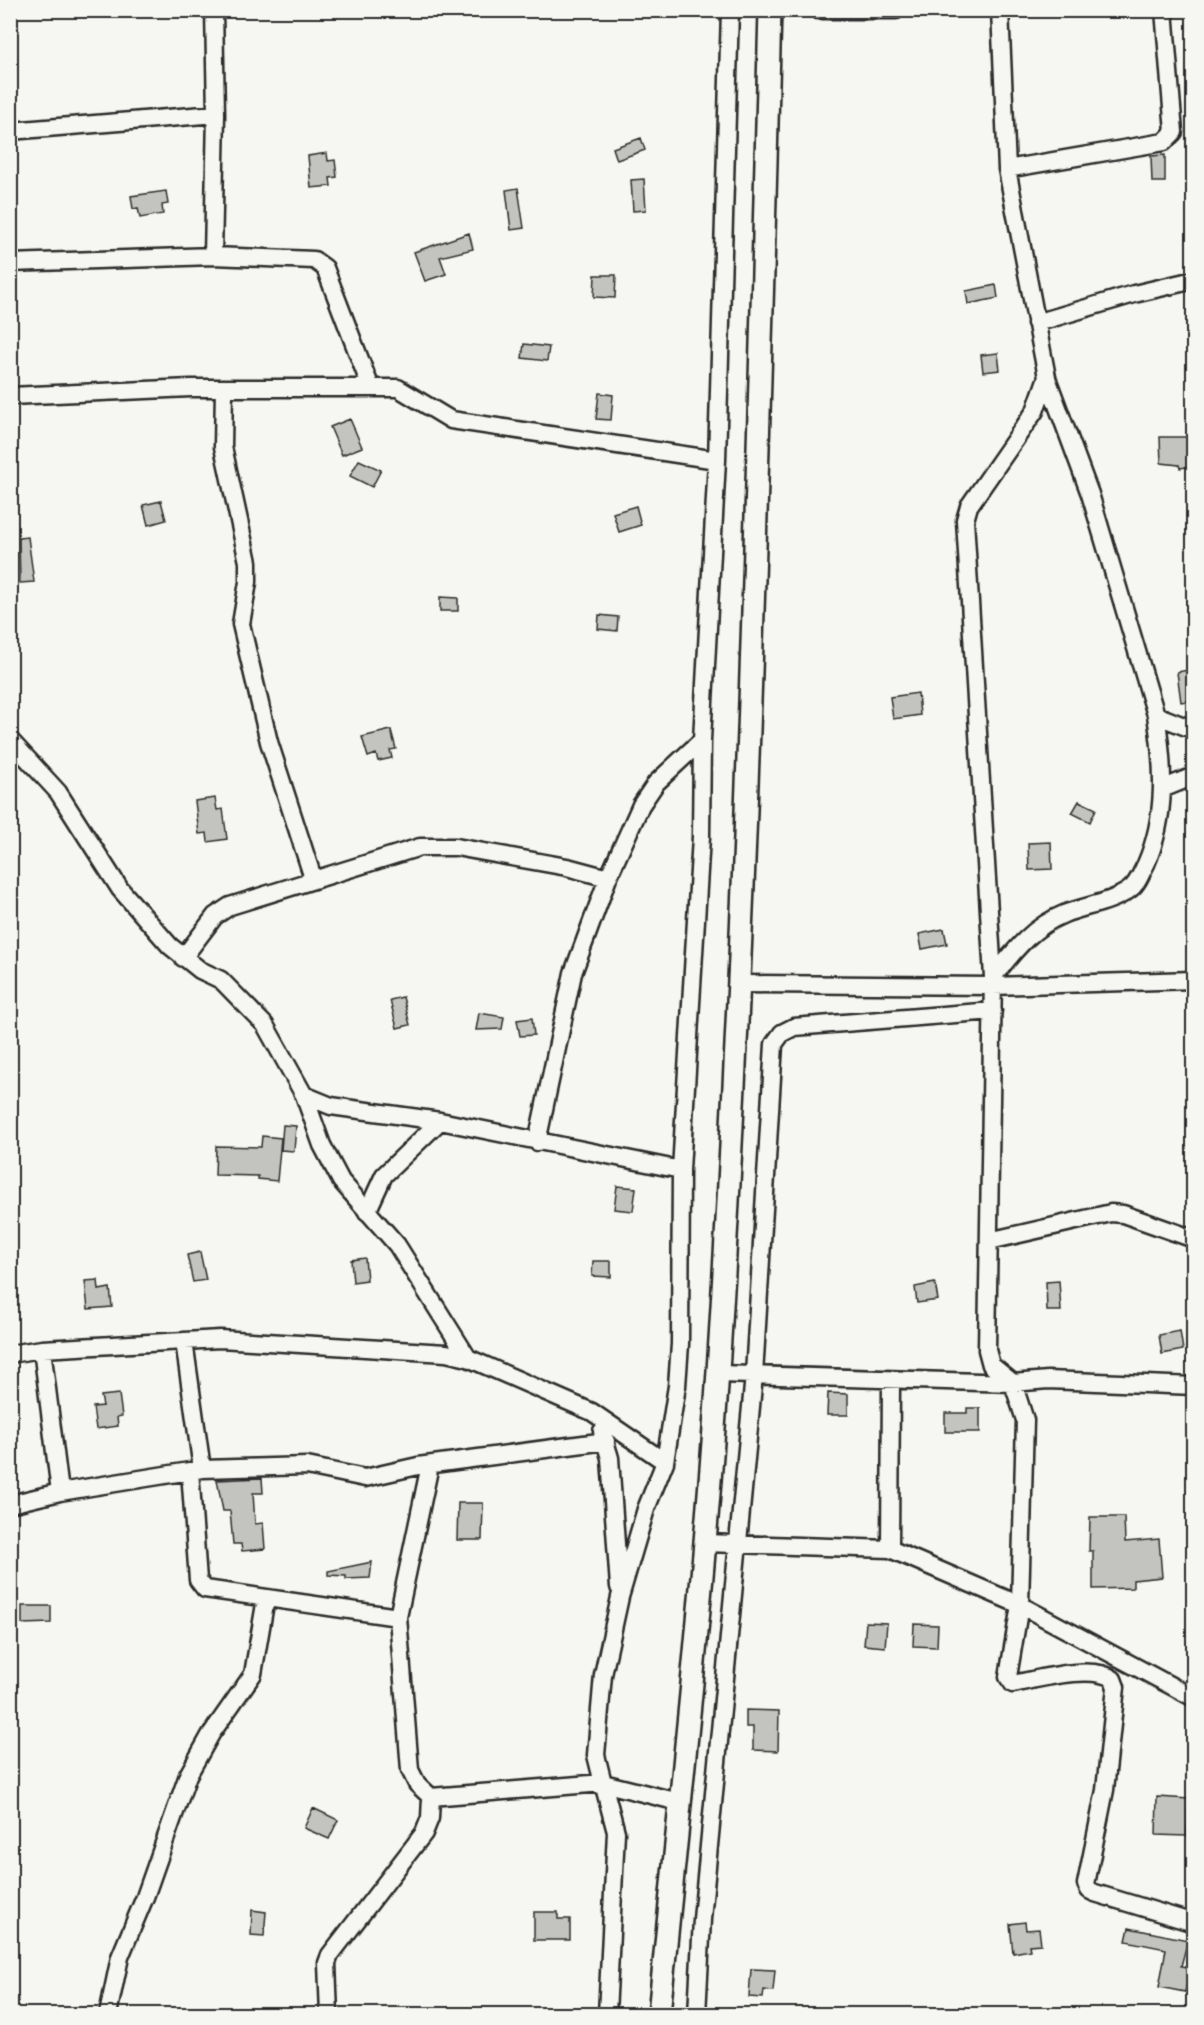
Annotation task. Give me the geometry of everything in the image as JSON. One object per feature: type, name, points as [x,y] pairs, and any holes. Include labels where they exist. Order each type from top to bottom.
[{"type":"main road","points":[[659,2014],[705,1544],[718,1374],[740,984],[755,596],[770,10]]},
{"type":"street","points":[[213,256],[216,114],[214,10]]},
{"type":"street","points":[[608,2014],[616,1832],[596,1755],[597,1724],[603,1675],[620,1597],[646,1509],[664,1461],[677,1386],[680,1344],[681,1170],[701,837],[702,740],[717,460],[730,10]]},
{"type":"street","points":[[818,10],[896,10]]},
{"type":"street","points":[[993,982],[1023,941],[1038,928],[1062,915],[1129,891],[1137,882],[1156,841],[1162,789],[1156,716],[1090,494],[1047,377],[1006,169],[1000,10]]},
{"type":"street","points":[[1006,169],[1164,142],[1171,138],[1174,132],[1164,10]]},
{"type":"street","points":[[10,131],[216,114]]},
{"type":"street","points":[[10,263],[213,256],[306,258],[321,263],[325,268],[371,388]]},
{"type":"street","points":[[1036,323],[1134,294],[1194,280]]},
{"type":"street","points":[[1047,377],[1035,411],[969,506],[964,520],[993,982],[988,1359],[998,1373],[1013,1383],[1024,1420],[1020,1605],[1008,1677],[1013,1684],[1085,1673],[1107,1675],[1115,1683],[1112,1746],[1086,1884],[1089,1890],[1194,1923]]},
{"type":"street","points":[[10,396],[224,388],[398,388],[451,420],[717,460]]},
{"type":"street","points":[[224,388],[223,447],[248,562],[248,582],[241,624],[269,742],[313,878]]},
{"type":"street","points":[[1156,716],[1194,730]]},
{"type":"street","points":[[10,740],[58,792],[120,889],[183,958],[221,980],[240,996],[265,1025],[304,1095],[330,1162],[367,1212],[397,1245],[468,1358]]},
{"type":"street","points":[[537,1142],[573,973],[608,878],[640,805],[656,783],[702,740]]},
{"type":"street","points":[[1162,789],[1194,776]]},
{"type":"street","points":[[183,958],[215,916],[230,906],[313,878],[420,847],[456,847],[567,867],[608,878]]},
{"type":"street","points":[[740,984],[1194,980]]},
{"type":"street","points":[[697,2014],[702,1919],[736,1544],[754,1375],[774,1044],[782,1034],[794,1027],[993,1011]]},
{"type":"street","points":[[304,1095],[331,1106],[440,1121],[681,1170]]},
{"type":"street","points":[[367,1212],[384,1175],[440,1121]]},
{"type":"street","points":[[989,1241],[1111,1214],[1123,1215],[1194,1239]]},
{"type":"street","points":[[10,1354],[42,1349],[220,1339],[423,1350],[468,1358],[592,1412],[664,1461]]},
{"type":"street","points":[[184,1341],[196,1470],[200,1584],[205,1589],[398,1617]]},
{"type":"street","points":[[42,1349],[60,1492]]},
{"type":"street","points":[[718,1374],[891,1381],[1013,1383],[1048,1380],[1194,1386]]},
{"type":"street","points":[[890,1549],[891,1381]]},
{"type":"street","points":[[592,1412],[606,1441],[620,1597]]},
{"type":"street","points":[[10,1504],[60,1492],[196,1470],[307,1466],[365,1478],[418,1466],[606,1441]]},
{"type":"street","points":[[430,1466],[398,1617],[410,1770],[417,1784],[431,1797],[603,1783],[680,1802]]},
{"type":"street","points":[[705,1544],[890,1549],[1020,1605],[1194,1698]]},
{"type":"street","points":[[108,2014],[120,1957],[145,1897],[188,1775],[211,1734],[253,1674],[266,1598]]},
{"type":"street","points":[[329,2014],[327,1963],[330,1955],[424,1833],[430,1818],[431,1797]]},
{"type":"building","points":[[641,138],[645,150],[617,160],[613,148]]},
{"type":"building","points":[[327,153],[328,161],[335,160],[337,177],[330,178],[331,186],[311,188],[308,156]]},
{"type":"building","points":[[1165,155],[1165,182],[1152,182],[1151,156]]},
{"type":"building","points":[[644,179],[646,210],[633,211],[631,180]]},
{"type":"building","points":[[518,188],[524,228],[511,230],[506,190]]},
{"type":"building","points":[[166,191],[168,204],[162,205],[163,214],[140,218],[138,208],[133,209],[131,196]]},
{"type":"building","points":[[469,233],[473,249],[440,257],[446,274],[425,281],[414,252]]},
{"type":"building","points":[[595,275],[616,275],[615,298],[594,297]]},
{"type":"building","points":[[996,285],[998,298],[968,304],[966,291]]},
{"type":"building","points":[[524,344],[549,347],[547,361],[522,358]]},
{"type":"building","points":[[998,353],[1000,370],[983,372],[981,355]]},
{"type":"building","points":[[599,393],[613,395],[611,420],[596,419]]},
{"type":"building","points":[[350,419],[362,447],[342,455],[330,427]]},
{"type":"building","points":[[1160,437],[1191,437],[1193,466],[1180,468],[1179,465],[1161,463]]},
{"type":"building","points":[[359,460],[381,470],[372,487],[350,476]]},
{"type":"building","points":[[161,501],[166,520],[148,525],[143,505]]},
{"type":"building","points":[[636,506],[641,525],[619,532],[613,513]]},
{"type":"building","points":[[28,537],[34,582],[20,583],[19,538]]},
{"type":"building","points":[[440,597],[458,598],[458,611],[440,611]]},
{"type":"building","points":[[599,615],[618,617],[617,631],[598,629]]},
{"type":"building","points":[[1194,669],[1194,700],[1181,702],[1177,672]]},
{"type":"building","points":[[918,693],[920,715],[893,719],[890,697]]},
{"type":"building","points":[[391,730],[396,749],[390,750],[392,758],[378,761],[376,754],[368,757],[362,737]]},
{"type":"building","points":[[215,798],[217,810],[223,809],[227,839],[208,842],[207,833],[199,834],[195,801]]},
{"type":"building","points":[[1079,801],[1096,809],[1090,822],[1072,813]]},
{"type":"building","points":[[1051,842],[1052,869],[1029,870],[1028,843]]},
{"type":"building","points":[[944,929],[947,944],[922,949],[919,934]]},
{"type":"building","points":[[403,997],[410,1025],[397,1028],[390,1000]]},
{"type":"building","points":[[479,1013],[504,1017],[502,1029],[476,1030]]},
{"type":"building","points":[[532,1018],[534,1035],[520,1036],[517,1020]]},
{"type":"building","points":[[283,1125],[296,1126],[294,1151],[281,1150]]},
{"type":"building","points":[[262,1136],[281,1138],[277,1181],[258,1179],[258,1176],[215,1175],[216,1146],[261,1147]]},
{"type":"building","points":[[617,1186],[636,1188],[633,1211],[614,1209]]},
{"type":"building","points":[[200,1252],[206,1280],[193,1282],[187,1255]]},
{"type":"building","points":[[365,1258],[367,1280],[353,1282],[351,1260]]},
{"type":"building","points":[[593,1261],[611,1261],[611,1277],[592,1276]]},
{"type":"building","points":[[98,1280],[99,1290],[110,1288],[112,1307],[88,1309],[85,1281]]},
{"type":"building","points":[[1059,1281],[1061,1311],[1047,1311],[1046,1282]]},
{"type":"building","points":[[935,1283],[938,1300],[917,1303],[915,1287]]},
{"type":"building","points":[[1180,1331],[1183,1350],[1162,1354],[1159,1335]]},
{"type":"building","points":[[828,1393],[848,1394],[848,1415],[827,1415]]},
{"type":"building","points":[[119,1394],[122,1416],[117,1417],[118,1426],[96,1429],[93,1407],[103,1406],[101,1396]]},
{"type":"building","points":[[967,1408],[980,1408],[980,1432],[945,1432],[945,1413],[967,1413]]},
{"type":"building","points":[[262,1478],[263,1493],[253,1493],[255,1524],[263,1523],[265,1549],[242,1551],[241,1544],[233,1544],[230,1511],[223,1511],[217,1480]]},
{"type":"building","points":[[458,1503],[483,1503],[482,1540],[457,1540]]},
{"type":"building","points":[[1090,1517],[1124,1517],[1125,1542],[1159,1539],[1162,1577],[1133,1580],[1133,1588],[1093,1589],[1093,1551],[1089,1551]]},
{"type":"building","points":[[372,1562],[370,1578],[346,1579],[346,1576],[328,1575],[328,1571]]},
{"type":"building","points":[[22,1606],[51,1606],[51,1623],[22,1624]]},
{"type":"building","points":[[866,1622],[887,1623],[885,1647],[864,1645]]},
{"type":"building","points":[[914,1624],[938,1625],[937,1647],[913,1646]]},
{"type":"building","points":[[746,1710],[779,1711],[778,1751],[753,1750],[753,1727],[746,1727]]},
{"type":"building","points":[[1157,1797],[1189,1799],[1187,1836],[1156,1835]]},
{"type":"building","points":[[313,1808],[338,1820],[329,1839],[304,1828]]},
{"type":"building","points":[[252,1910],[266,1912],[264,1936],[251,1935]]},
{"type":"building","points":[[534,1912],[558,1912],[558,1919],[570,1919],[570,1940],[534,1940]]},
{"type":"building","points":[[1025,1922],[1026,1930],[1039,1929],[1041,1944],[1029,1945],[1030,1950],[1013,1953],[1010,1924]]},
{"type":"building","points":[[1129,1928],[1188,1940],[1181,1966],[1190,1968],[1185,1992],[1159,1987],[1166,1949],[1126,1941]]},
{"type":"building","points":[[751,1969],[775,1970],[773,1991],[764,1990],[763,1998],[749,1997]]}]
